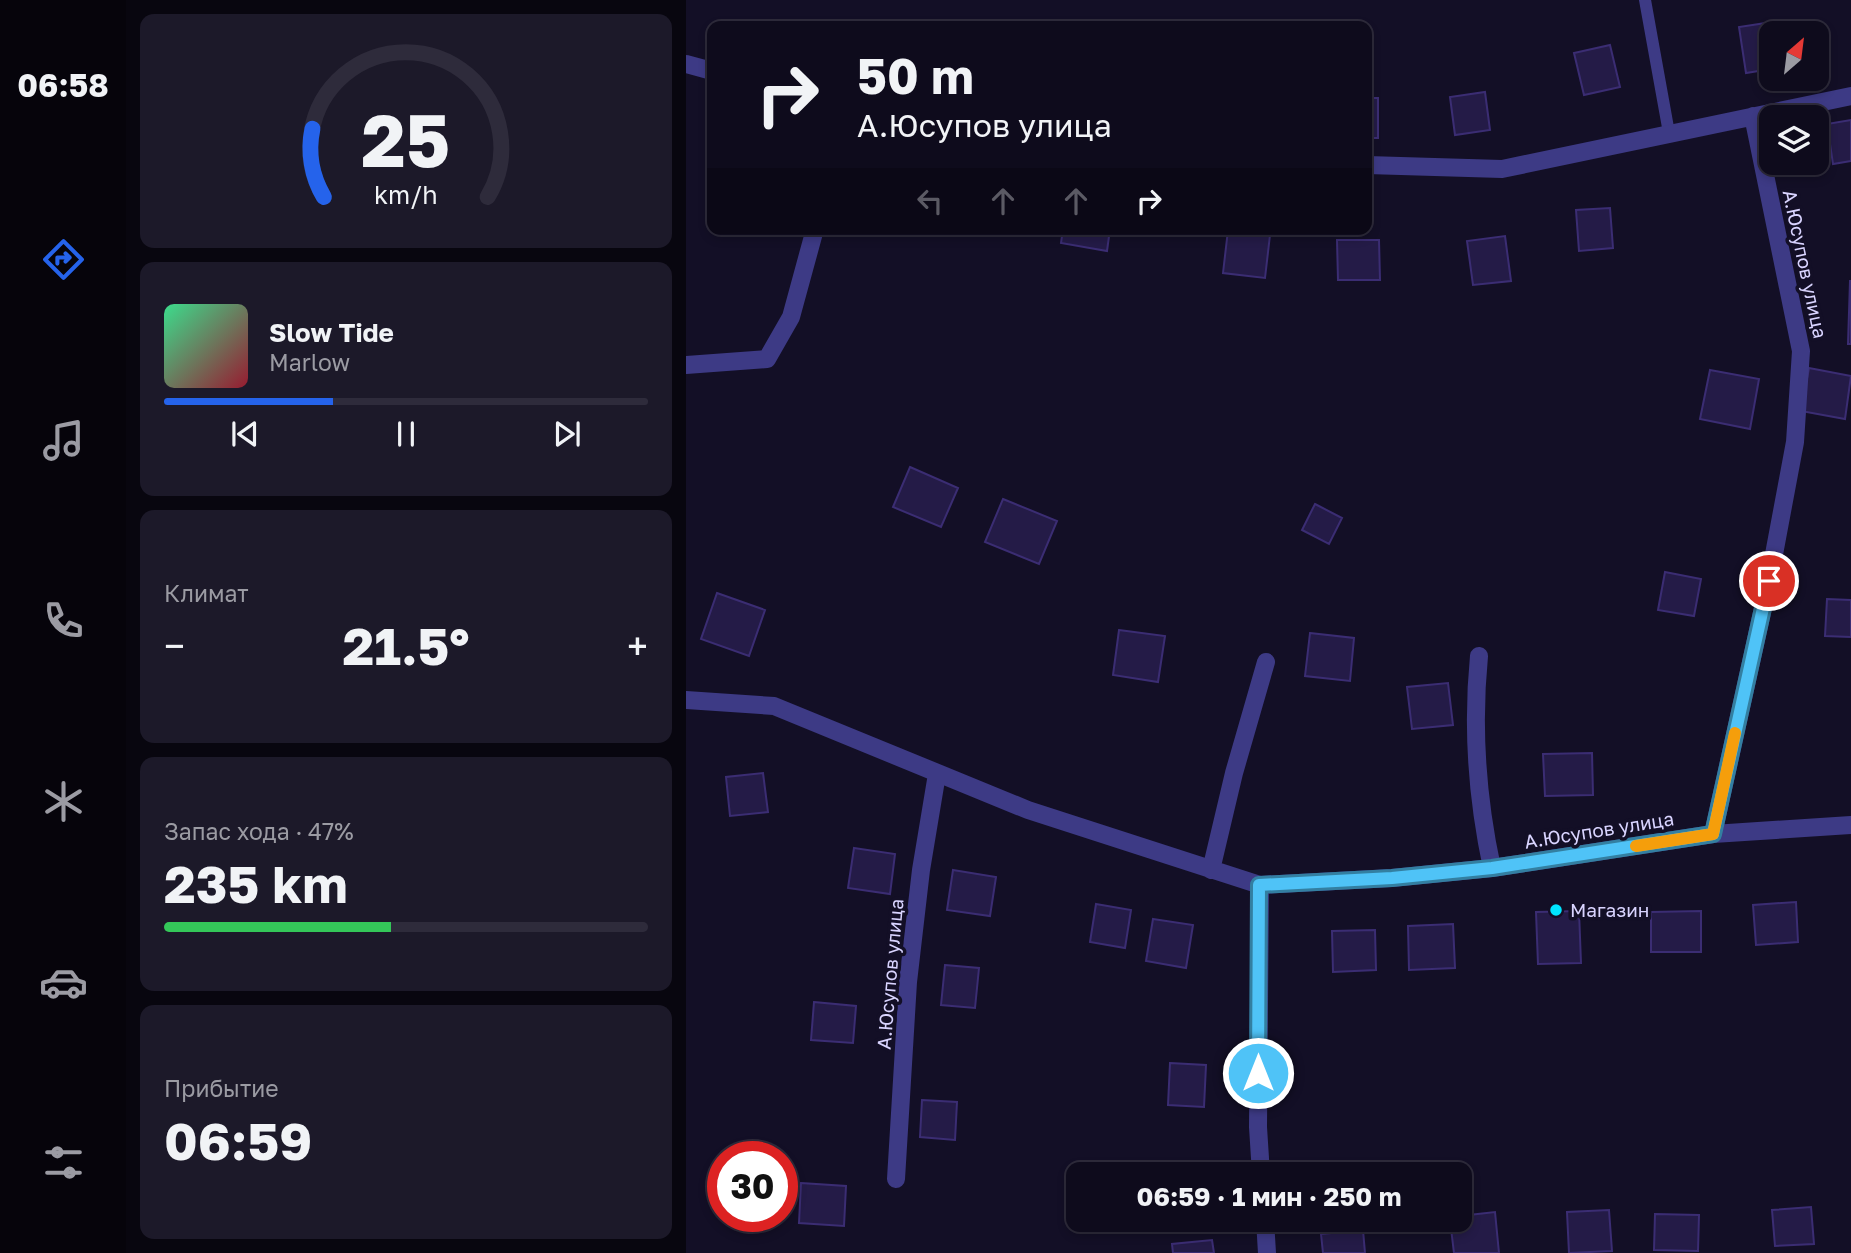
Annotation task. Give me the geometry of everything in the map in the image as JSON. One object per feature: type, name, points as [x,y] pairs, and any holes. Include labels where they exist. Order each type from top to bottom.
[{"type":"street","points":[[686,64],[707,70]]},
{"type":"street","points":[[1372,165],[1502,169],[1851,96]]},
{"type":"street","name":"А.Юсупов улица","points":[[1713,834],[1769,581],[1795,442],[1801,351],[1753,116]]},
{"type":"street","points":[[686,365],[767,359],[791,317],[813,235]]},
{"type":"street","points":[[1479,656],[1475,699],[1478,784],[1492,868]]},
{"type":"street","points":[[1211,870],[1234,772],[1266,662]]},
{"type":"street","name":"А.Юсупов улица","points":[[686,699],[774,706],[1028,810],[1259,885],[1392,878],[1492,868],[1713,834],[1851,825]]},
{"type":"street","name":"А.Юсупов улица","points":[[895,1180],[908,982],[921,870],[937,774]]},
{"type":"street","points":[[1259,885],[1260,1162]]},
{"type":"street","points":[[1266,1232],[1267,1253]]},
{"type":"lane","points":[[1645,0],[1669,133]]},
{"type":"building","points":[[1759,24],[1759,71],[1746,73],[1739,27]]},
{"type":"building","points":[[1610,45],[1620,87],[1584,95],[1574,53]]},
{"type":"building","points":[[1485,92],[1490,130],[1455,135],[1450,97]]},
{"type":"building","points":[[1372,98],[1378,98],[1378,138],[1372,138]]},
{"type":"building","points":[[1851,120],[1851,161],[1833,164],[1829,124]]},
{"type":"building","points":[[1610,208],[1613,248],[1579,251],[1576,210]]},
{"type":"building","points":[[1062,235],[1109,235],[1107,251],[1061,243]]},
{"type":"building","points":[[1227,235],[1270,235],[1265,278],[1223,273]]},
{"type":"building","points":[[1505,236],[1511,281],[1473,285],[1467,241]]},
{"type":"building","points":[[1337,240],[1379,240],[1380,280],[1338,280]]},
{"type":"building","points":[[1850,281],[1851,344],[1848,344]]},
{"type":"building","points":[[1809,368],[1851,376],[1845,419],[1801,411]]},
{"type":"building","points":[[1710,370],[1759,379],[1750,429],[1700,419]]},
{"type":"building","points":[[910,467],[958,488],[941,527],[893,507]]},
{"type":"building","points":[[1003,499],[1057,521],[1039,564],[985,542]]},
{"type":"building","points":[[1315,504],[1342,518],[1329,544],[1302,530]]},
{"type":"building","points":[[1665,572],[1701,579],[1694,616],[1658,610]]},
{"type":"building","points":[[717,593],[765,610],[749,656],[701,639]]},
{"type":"building","points":[[1827,599],[1851,600],[1851,637],[1825,636]]},
{"type":"building","points":[[1119,630],[1165,636],[1158,682],[1113,675]]},
{"type":"building","points":[[1310,633],[1354,638],[1350,681],[1305,676]]},
{"type":"building","points":[[1448,683],[1453,725],[1412,729],[1407,687]]},
{"type":"building","points":[[1592,753],[1593,795],[1545,796],[1543,754]]},
{"type":"building","points":[[763,773],[768,812],[730,816],[726,777]]},
{"type":"building","points":[[854,848],[895,854],[890,894],[848,888]]},
{"type":"building","points":[[953,870],[996,877],[990,916],[947,910]]},
{"type":"building","points":[[1796,902],[1798,942],[1756,945],[1753,905]]},
{"type":"building","points":[[1096,904],[1131,910],[1125,948],[1090,942]]},
{"type":"building","points":[[1579,911],[1581,963],[1538,964],[1536,912]]},
{"type":"building","points":[[1701,911],[1701,952],[1651,952],[1651,912]]},
{"type":"building","points":[[1153,919],[1193,925],[1186,968],[1146,961]]},
{"type":"building","points":[[1453,924],[1455,968],[1409,970],[1408,926]]},
{"type":"building","points":[[1375,930],[1376,970],[1333,972],[1332,931]]},
{"type":"building","points":[[945,965],[979,968],[975,1008],[941,1005]]},
{"type":"building","points":[[814,1002],[856,1006],[853,1043],[811,1040]]},
{"type":"building","points":[[1170,1063],[1206,1065],[1204,1107],[1168,1105]]},
{"type":"building","points":[[922,1100],[957,1102],[955,1140],[920,1137]]},
{"type":"building","points":[[801,1183],[846,1186],[844,1226],[799,1223]]},
{"type":"building","points":[[1811,1207],[1814,1244],[1775,1246],[1772,1210]]},
{"type":"building","points":[[1609,1210],[1612,1251],[1569,1253],[1567,1212]]},
{"type":"building","points":[[1495,1212],[1499,1253],[1454,1253],[1451,1232],[1472,1232],[1472,1215]]},
{"type":"building","points":[[1655,1214],[1699,1215],[1698,1251],[1654,1250]]},
{"type":"building","points":[[1363,1232],[1365,1253],[1323,1253],[1321,1234]]},
{"type":"building","points":[[1212,1240],[1214,1253],[1173,1253],[1172,1244]]},
{"type":"slow traffic","points":[[1636,846],[1713,834],[1735,733]]},
{"type":"place","name":"Магазин","points":[[1556,910]]},
{"type":"route","points":[[1258,1073],[1259,885],[1392,878],[1492,868],[1713,834],[1769,581]]}]
